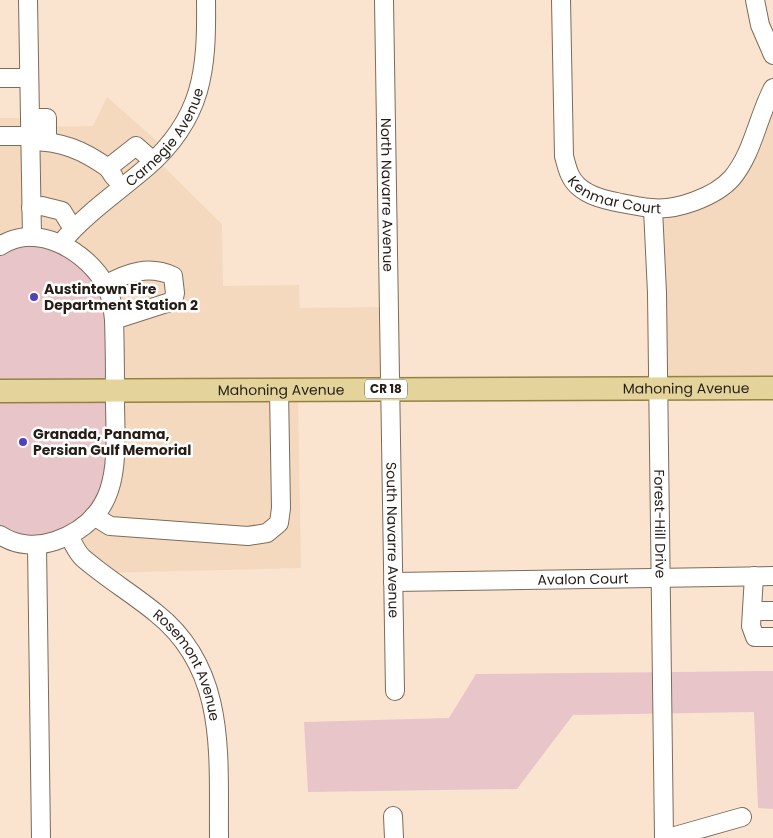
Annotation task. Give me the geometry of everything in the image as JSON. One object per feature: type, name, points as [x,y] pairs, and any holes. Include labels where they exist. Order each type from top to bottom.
[{"type":"main road","name":"Mahoning Avenue","points":[[0,391],[773,388]]},
{"type":"street","points":[[28,0],[30,118],[36,139],[31,208],[32,237]]},
{"type":"street","name":"Carnegie Avenue","points":[[61,243],[73,229],[153,161],[178,133],[198,94],[206,52],[206,0]]},
{"type":"street","name":"North Navarre Avenue","points":[[384,0],[390,390]]},
{"type":"street","name":"Kenmar Court","points":[[561,0],[563,146],[568,172],[585,192],[611,201],[653,209],[674,206],[711,194],[731,178],[747,153],[773,88]]},
{"type":"street","points":[[755,0],[760,25],[773,55]]},
{"type":"street","points":[[0,78],[29,78]]},
{"type":"street","points":[[0,136],[36,139],[90,155],[108,168],[121,188]]},
{"type":"street","points":[[108,168],[136,146],[153,161]]},
{"type":"street","points":[[31,208],[42,206],[62,211],[73,229]]},
{"type":"street","name":"Forest-Hill Drive","points":[[653,209],[657,293],[659,578],[666,838]]},
{"type":"street","points":[[1,539],[37,545],[69,536],[94,516],[106,500],[115,471],[114,320],[111,300],[105,285],[92,266],[61,243],[32,237],[2,242]]},
{"type":"street","points":[[105,285],[125,274],[148,270],[162,271],[173,276],[175,293],[173,301],[114,320]]},
{"type":"street","points":[[94,516],[110,526],[248,536],[267,533],[279,523],[281,508],[279,390]]},
{"type":"street","name":"South Navarre Avenue","points":[[390,390],[395,691]]},
{"type":"street","name":"Rosemont Avenue","points":[[69,536],[82,557],[172,627],[196,659],[213,701],[217,724],[219,838]]},
{"type":"street","points":[[37,545],[41,838]]},
{"type":"street","points":[[754,576],[751,626],[755,637],[773,637]]},
{"type":"street","name":"Avalon Court","points":[[393,582],[773,576]]},
{"type":"street","points":[[752,611],[773,611]]},
{"type":"street","points":[[393,816],[394,838]]},
{"type":"street","points":[[666,838],[742,817]]},
{"type":"shaded area","points":[[773,88],[773,388],[657,388],[653,209],[723,186]]},
{"type":"shaded area","points":[[107,97],[165,148],[156,159],[222,224],[223,286],[299,285],[300,308],[388,307],[390,389],[298,390],[301,568],[103,573],[82,557],[0,238],[0,118],[30,118],[30,127],[93,126]]},
{"type":"shaded area","points":[[61,243],[111,300],[106,500],[46,544],[0,535],[0,246]]},
{"type":"shaded area","points":[[773,671],[773,809],[758,808],[754,712],[573,715],[517,789],[308,792],[304,722],[449,718],[476,674]]},
{"type":"place","name":"Austintown Fire Department Station 2","points":[[34,297]]},
{"type":"place","name":"Granada, Panama, Persian Gulf Memorial","points":[[23,442]]}]
